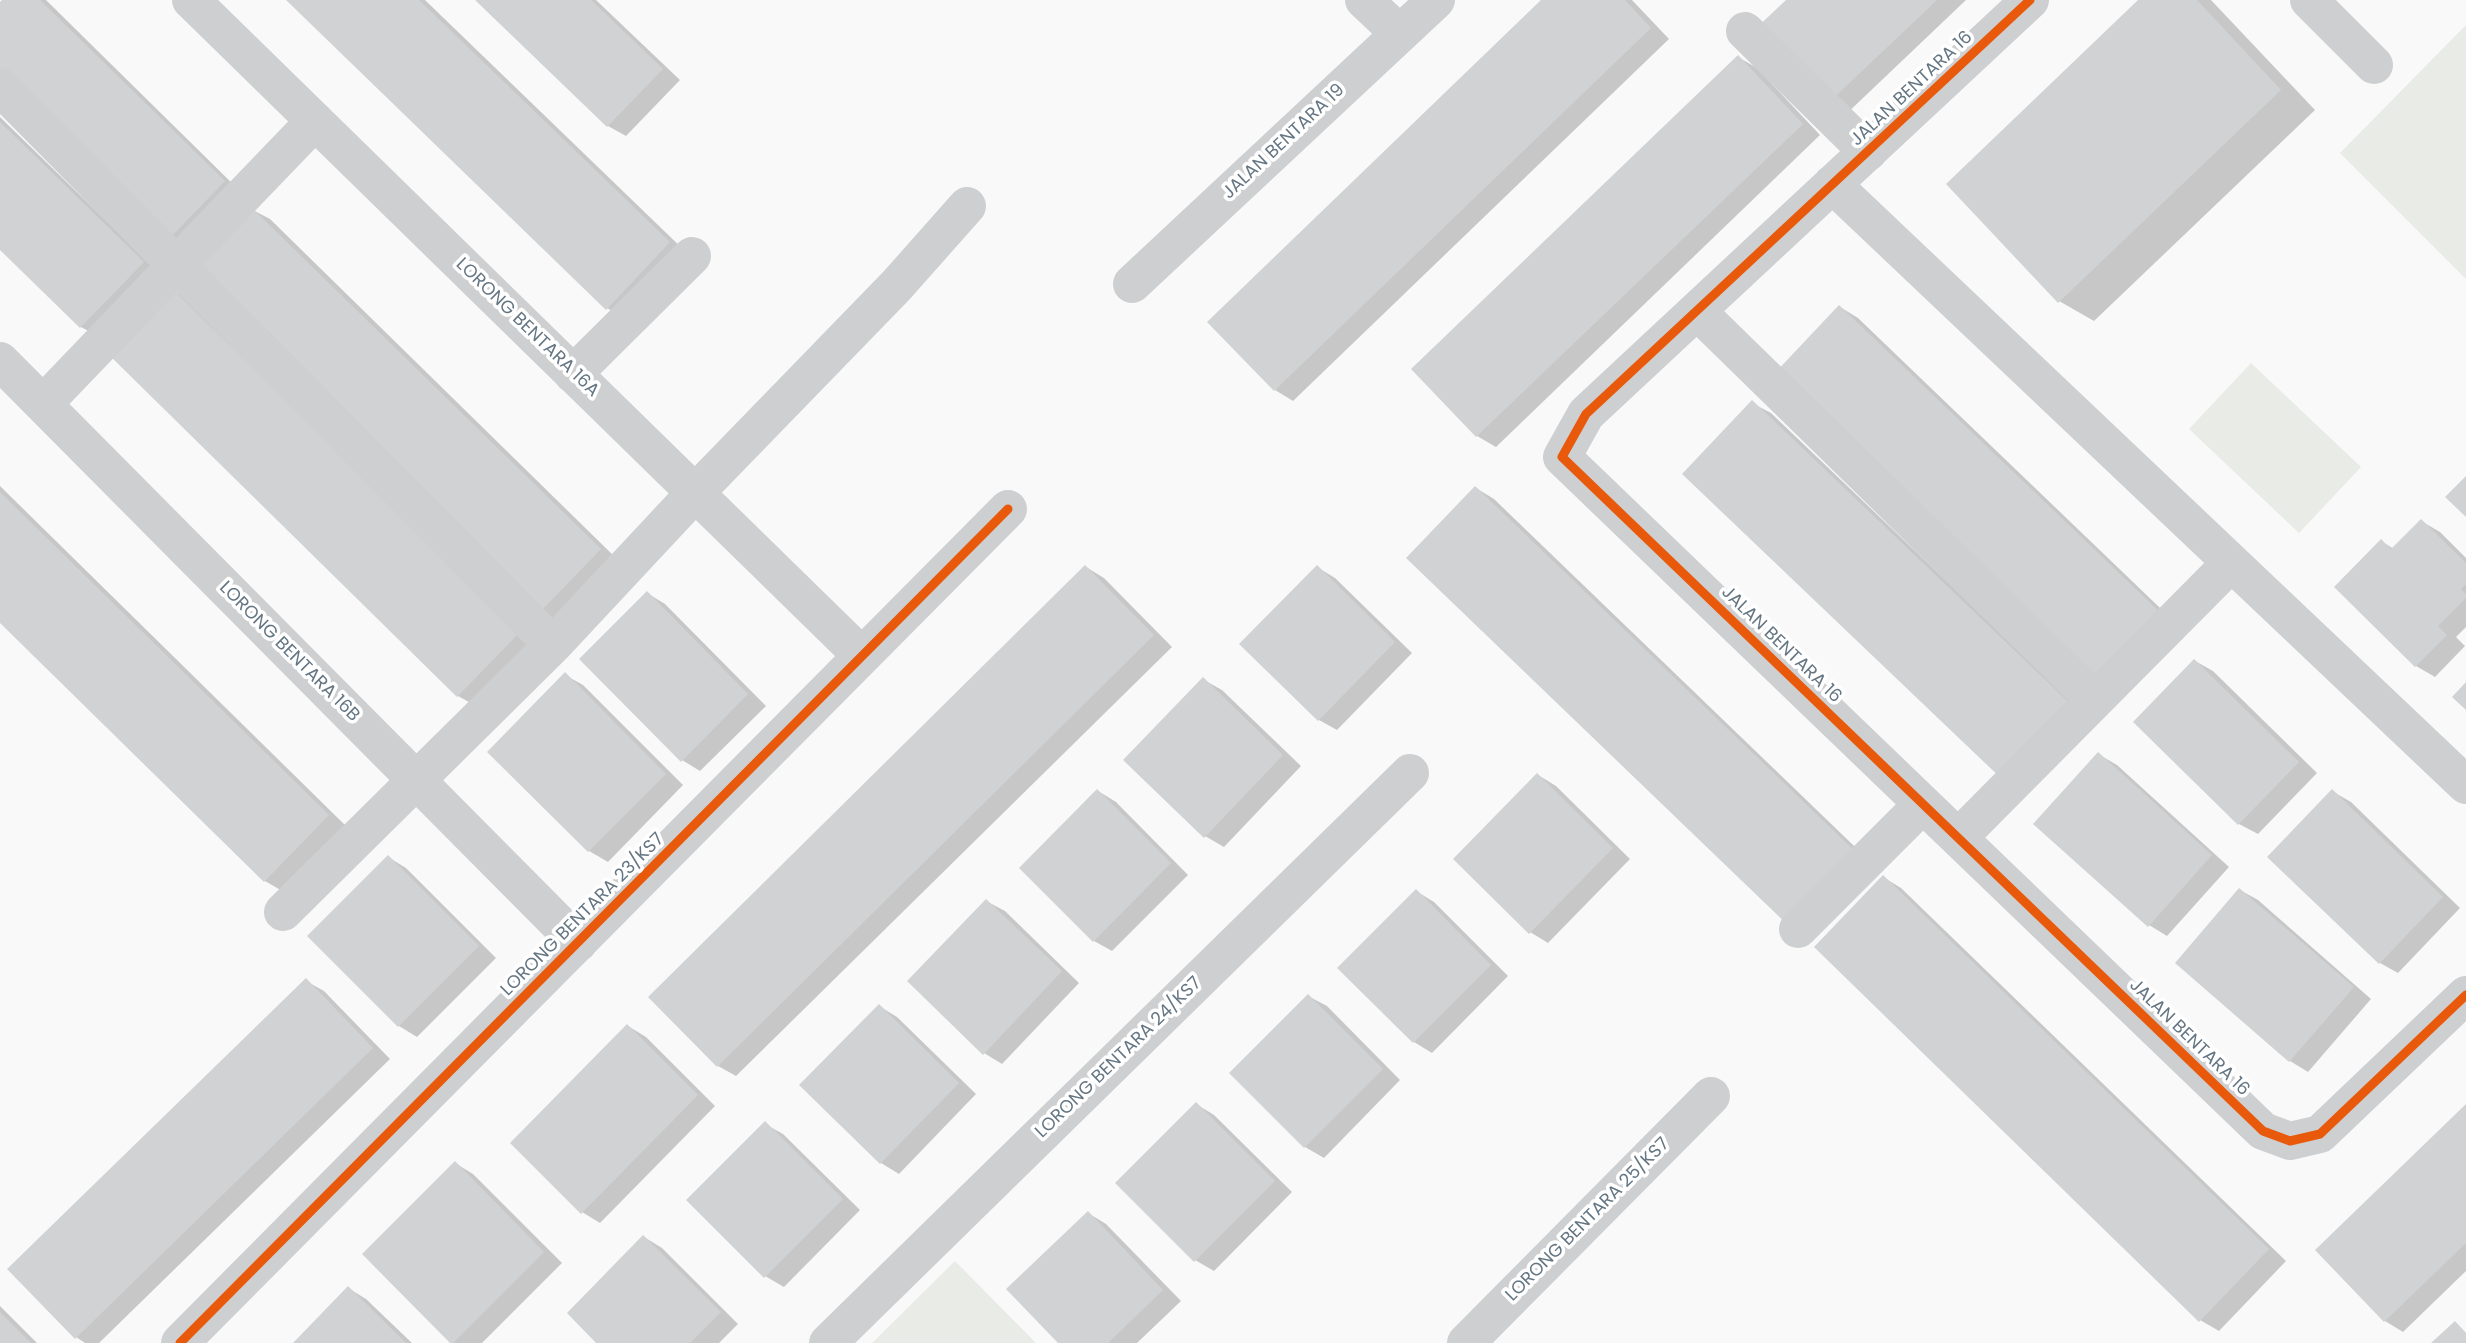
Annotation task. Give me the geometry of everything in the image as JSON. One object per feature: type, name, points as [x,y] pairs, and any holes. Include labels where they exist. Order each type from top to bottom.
[{"type":"street","points":[[1364,0],[1400,34]]},
{"type":"street","name":"JALAN BENTARA 19","points":[[1132,284],[1436,0]]},
{"type":"street","name":"JALAN BENTARA 16","points":[[2030,0],[1586,414],[1562,457],[2263,1130],[2290,1141],[2320,1134],[2466,995]]},
{"type":"street","points":[[2309,0],[2374,65]]},
{"type":"street","name":"LORONG BENTARA 16A","points":[[195,1],[862,656]]},
{"type":"street","points":[[1745,31],[1868,152]]},
{"type":"street","points":[[0,87],[553,645]]},
{"type":"street","points":[[43,404],[315,121]]},
{"type":"street","points":[[1832,184],[2466,785]]},
{"type":"street","points":[[283,912],[553,645],[695,493],[897,285],[967,206]]},
{"type":"street","points":[[573,373],[692,256]]},
{"type":"street","points":[[1697,311],[2095,700]]},
{"type":"street","name":"LORONG BENTARA 16B","points":[[0,361],[578,943]]},
{"type":"street","name":"LORONG BENTARA 23/KS7","points":[[180,1343],[1008,509]]},
{"type":"street","points":[[1958,838],[2231,562]]},
{"type":"street","name":"LORONG BENTARA 24/KS7","points":[[828,1343],[1410,773]]},
{"type":"street","points":[[1798,929],[1923,804]]},
{"type":"street","name":"LORONG BENTARA 25/KS7","points":[[1466,1343],[1711,1096]]},
{"type":"shaded area","points":[[2466,25],[2466,279],[2340,153]]},
{"type":"shaded area","points":[[2251,363],[2361,467],[2299,533],[2189,429]]},
{"type":"shaded area","points":[[955,1261],[1036,1343],[872,1343]]},
{"type":"building","points":[[2,0],[40,0],[225,181],[163,245],[0,85]]},
{"type":"building","points":[[286,0],[419,0],[670,242],[606,310]]},
{"type":"building","points":[[475,0],[591,0],[663,69],[607,127]]},
{"type":"building","points":[[1541,0],[1625,0],[1651,28],[1274,391],[1207,322]]},
{"type":"building","points":[[1786,0],[1937,0],[1822,109],[1751,33]]},
{"type":"building","points":[[2138,0],[2197,0],[2281,90],[2058,303],[1946,184]]},
{"type":"building","points":[[1738,55],[1803,124],[1476,437],[1411,369]]},
{"type":"building","points":[[0,122],[144,262],[80,328],[0,250]]},
{"type":"building","points":[[251,207],[601,549],[538,614],[188,272]]},
{"type":"building","points":[[170,287],[520,632],[457,697],[106,352]]},
{"type":"building","points":[[1839,305],[2166,618],[2099,688],[1773,375]]},
{"type":"building","points":[[1752,400],[2076,709],[2006,783],[1682,474]]},
{"type":"building","points":[[2466,476],[2466,517],[2445,497]]},
{"type":"building","points":[[1475,486],[1862,858],[1793,930],[1406,558]]},
{"type":"building","points":[[0,492],[329,815],[264,882],[0,623]]},
{"type":"building","points":[[2421,519],[2466,563],[2466,584],[2461,589],[2466,598],[2438,626],[2447,635],[2415,667],[2334,587],[2381,539],[2391,549]]},
{"type":"building","points":[[1085,565],[1154,635],[717,1067],[648,997]]},
{"type":"building","points":[[1317,565],[1395,642],[1318,721],[1239,644]]},
{"type":"building","points":[[647,591],[748,694],[681,762],[579,659]]},
{"type":"building","points":[[2194,659],[2299,762],[2238,825],[2133,722]]},
{"type":"building","points":[[565,672],[666,774],[588,852],[487,752]]},
{"type":"building","points":[[1203,677],[1283,755],[1204,838],[1123,760]]},
{"type":"building","points":[[2466,682],[2466,710],[2452,697]]},
{"type":"building","points":[[2098,752],[2212,855],[2148,927],[2033,824]]},
{"type":"building","points":[[1537,773],[1613,848],[1529,934],[1453,859]]},
{"type":"building","points":[[1097,789],[1171,863],[1093,942],[1019,868]]},
{"type":"building","points":[[2332,789],[2443,897],[2379,964],[2267,857]]},
{"type":"building","points":[[388,855],[479,946],[398,1027],[307,936]]},
{"type":"building","points":[[1883,875],[2269,1249],[2199,1322],[1814,947]]},
{"type":"building","points":[[2239,888],[2354,987],[2289,1062],[2175,963]]},
{"type":"building","points":[[1416,889],[1491,965],[1413,1043],[1337,968]]},
{"type":"building","points":[[986,899],[1062,971],[983,1055],[907,981]]},
{"type":"building","points":[[306,978],[373,1048],[75,1339],[7,1269]]},
{"type":"building","points":[[1308,994],[1383,1069],[1304,1148],[1229,1073]]},
{"type":"building","points":[[879,1004],[959,1083],[880,1164],[799,1085]]},
{"type":"building","points":[[627,1024],[698,1095],[581,1214],[510,1143]]},
{"type":"building","points":[[1196,1102],[1275,1181],[1194,1262],[1115,1183]]},
{"type":"building","points":[[2466,1104],[2466,1243],[2384,1322],[2315,1250]]},
{"type":"building","points":[[765,1121],[843,1199],[764,1278],[686,1200]]},
{"type":"building","points":[[455,1161],[544,1252],[450,1343],[362,1254]]},
{"type":"building","points":[[1088,1211],[1163,1290],[1108,1343],[1058,1343],[1006,1289]]},
{"type":"building","points":[[643,1235],[721,1312],[690,1343],[596,1343],[567,1313]]},
{"type":"building","points":[[348,1286],[406,1343],[293,1343]]},
{"type":"building","points":[[0,1312],[31,1343],[0,1343]]},
{"type":"building","points":[[2455,1321],[2466,1333],[2466,1343],[2431,1343]]},
{"type":"cycle path","points":[[2030,0],[1586,414],[1562,457],[2263,1131],[2290,1141],[2320,1134],[2466,995]]},
{"type":"cycle path","points":[[180,1343],[1008,509]]}]
